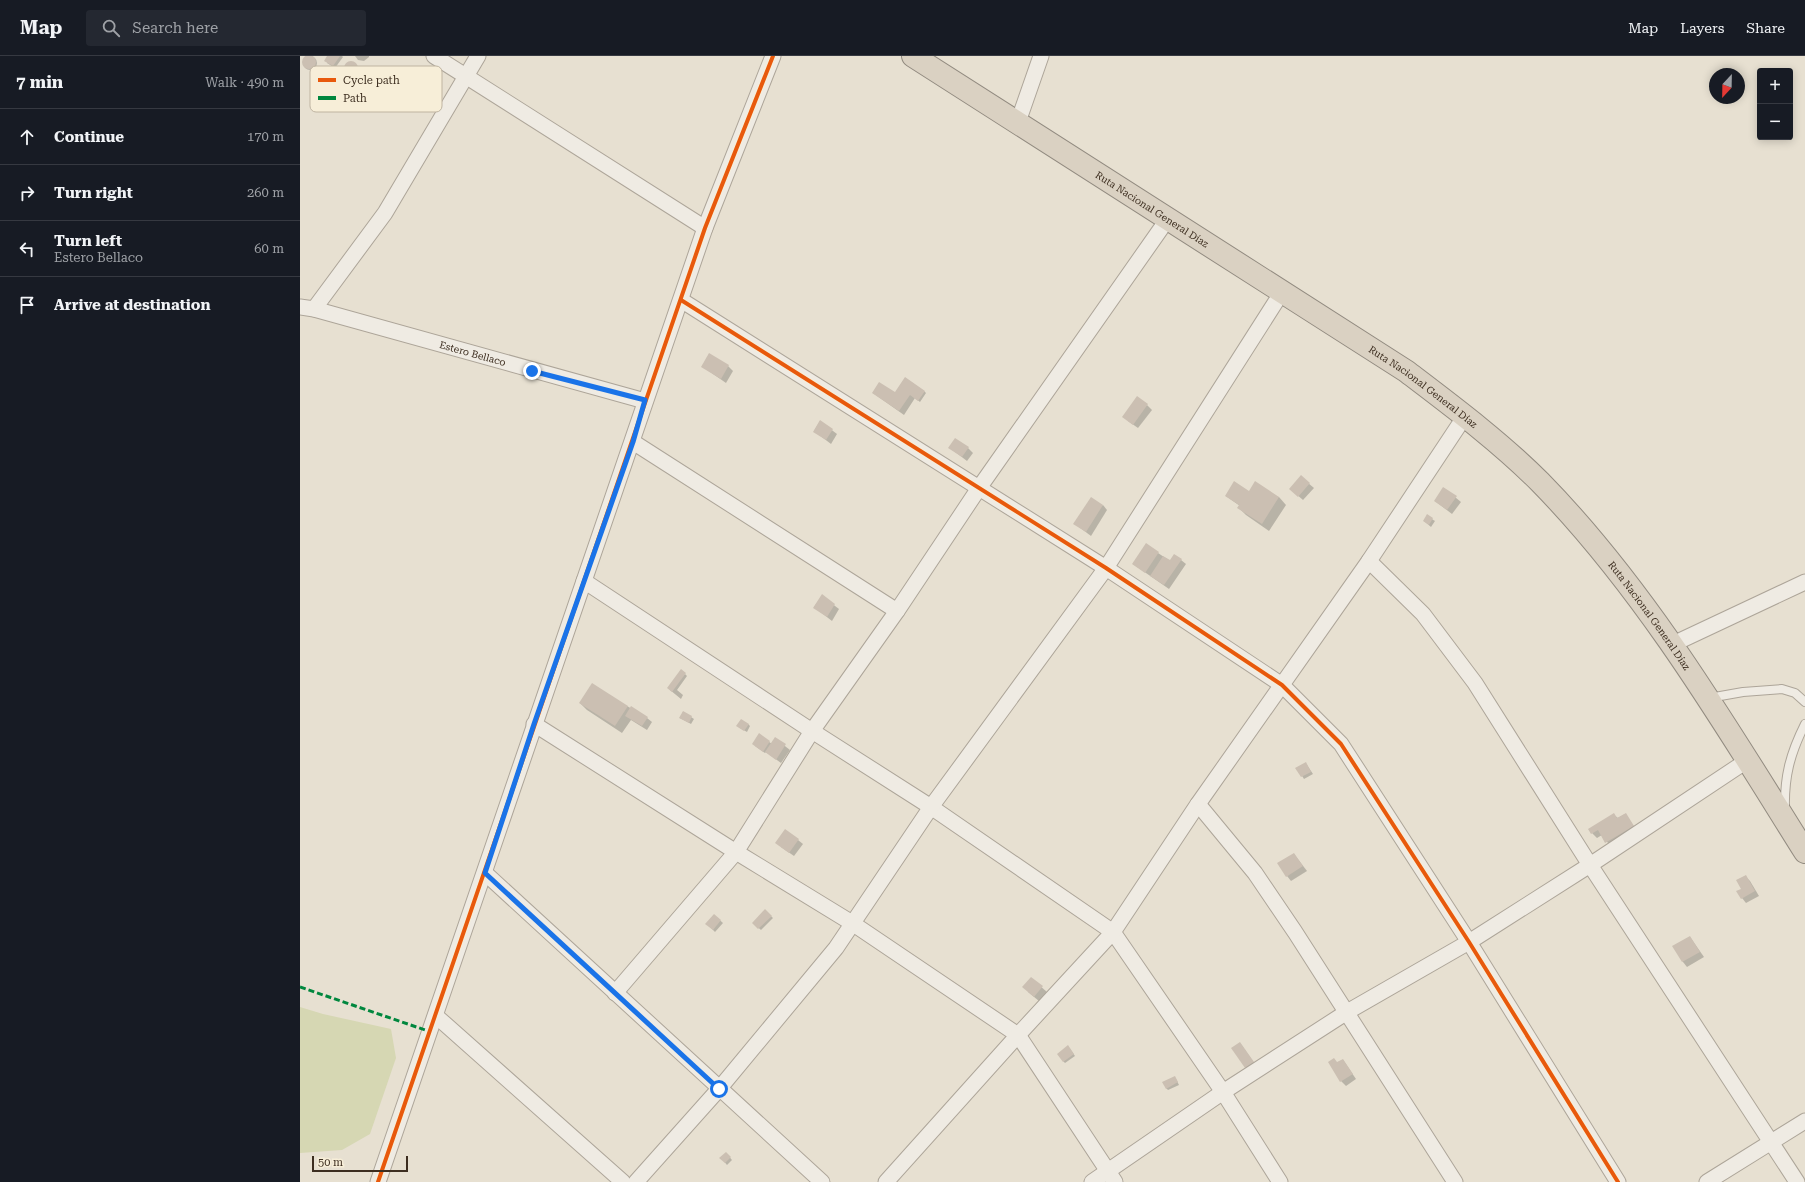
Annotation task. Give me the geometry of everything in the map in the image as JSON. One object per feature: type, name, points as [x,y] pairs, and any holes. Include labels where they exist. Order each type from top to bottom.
[{"type":"highway","name":"Ruta Nacional General Díaz","points":[[913,56],[1406,371],[1465,416],[1539,481],[1585,531],[1671,644],[1748,760],[1805,852]]},
{"type":"street","points":[[434,56],[705,228]]},
{"type":"street","points":[[307,308],[385,213],[478,56]]},
{"type":"street","points":[[378,1182],[485,873],[534,724],[633,442],[645,400],[705,228],[773,56]]},
{"type":"street","points":[[1018,122],[1041,56]]},
{"type":"street","points":[[615,993],[736,852],[812,731],[896,611],[979,488],[1168,220]]},
{"type":"street","points":[[636,1182],[719,1089],[836,948],[931,807],[1106,568],[1282,292]]},
{"type":"street","points":[[681,300],[1106,568],[1282,685],[1341,744],[1469,942],[1618,1182]]},
{"type":"street","name":"Estero Bellaco","points":[[307,308],[645,400]]},
{"type":"street","points":[[886,1182],[1113,932],[1198,804],[1369,561],[1465,416]]},
{"type":"street","points":[[633,442],[896,611]]},
{"type":"street","points":[[1369,561],[1423,614],[1475,683],[1590,865],[1798,1182]]},
{"type":"street","points":[[584,581],[812,731],[931,807],[1113,932],[1224,1092],[1280,1182]]},
{"type":"street","points":[[1671,644],[1805,582]]},
{"type":"street","points":[[534,724],[736,852],[852,923],[1018,1035],[1112,1177]]},
{"type":"street","points":[[1092,1182],[1112,1177],[1224,1092],[1347,1012],[1469,942],[1590,865],[1748,760]]},
{"type":"street","points":[[1198,804],[1254,874],[1295,932],[1455,1182]]},
{"type":"street","points":[[485,873],[822,1182]]},
{"type":"street","points":[[436,1016],[624,1182]]},
{"type":"street","points":[[1708,1182],[1805,1121]]},
{"type":"lane","points":[[1707,698],[1743,692],[1782,689],[1795,693],[1805,702]]},
{"type":"lane","points":[[1786,821],[1785,787],[1787,773],[1798,739],[1805,724]]},
{"type":"green space","points":[[300,1007],[323,1014],[391,1029],[396,1058],[370,1134],[342,1150],[300,1153]]},
{"type":"building","points":[[309,55],[315,59],[316,62],[314,66],[310,66],[309,69],[304,67],[302,62],[304,57]]},
{"type":"building","points":[[327,56],[340,56],[333,66],[324,61]]},
{"type":"building","points":[[351,61],[357,65],[345,66],[346,63]]},
{"type":"building","points":[[709,353],[729,365],[721,379],[701,367]]},
{"type":"building","points":[[905,377],[925,391],[918,401],[910,395],[899,411],[872,393],[879,382],[895,392]]},
{"type":"building","points":[[1137,396],[1148,404],[1133,425],[1122,417]]},
{"type":"building","points":[[820,420],[833,429],[826,440],[813,432]]},
{"type":"building","points":[[955,438],[969,447],[962,457],[948,448]]},
{"type":"building","points":[[1301,475],[1310,483],[1298,497],[1289,489]]},
{"type":"building","points":[[1234,481],[1249,491],[1255,481],[1279,497],[1262,524],[1237,508],[1239,505],[1225,496]]},
{"type":"building","points":[[1443,487],[1457,496],[1447,510],[1434,501]]},
{"type":"building","points":[[1091,497],[1103,505],[1086,532],[1073,524]]},
{"type":"building","points":[[1427,514],[1433,518],[1429,525],[1423,521]]},
{"type":"building","points":[[1146,543],[1159,552],[1145,573],[1132,564]]},
{"type":"building","points":[[1174,554],[1182,559],[1164,585],[1150,576],[1163,556],[1170,560]]},
{"type":"building","points":[[822,594],[835,604],[827,617],[813,608]]},
{"type":"building","points":[[681,669],[686,673],[672,692],[667,688]]},
{"type":"building","points":[[592,683],[628,706],[615,726],[579,703]]},
{"type":"building","points":[[631,706],[648,717],[642,726],[625,716]]},
{"type":"building","points":[[683,711],[692,716],[689,723],[679,718]]},
{"type":"building","points":[[741,719],[749,724],[744,731],[736,726]]},
{"type":"building","points":[[759,733],[770,741],[763,752],[752,744]]},
{"type":"building","points":[[775,737],[786,744],[776,760],[765,752]]},
{"type":"building","points":[[1306,762],[1311,772],[1301,777],[1295,768]]},
{"type":"building","points":[[1614,813],[1617,818],[1626,813],[1634,826],[1605,843],[1598,830],[1591,834],[1588,829]]},
{"type":"building","points":[[785,829],[799,839],[789,853],[775,843]]},
{"type":"building","points":[[1294,853],[1303,866],[1286,877],[1277,863]]},
{"type":"building","points":[[1746,875],[1755,891],[1741,899],[1736,891],[1741,889],[1736,880]]},
{"type":"building","points":[[765,909],[772,916],[758,929],[752,923]]},
{"type":"building","points":[[714,914],[721,920],[713,930],[705,924]]},
{"type":"building","points":[[1690,936],[1700,952],[1682,962],[1672,946]]},
{"type":"building","points":[[1031,977],[1043,986],[1034,997],[1022,987]]},
{"type":"building","points":[[1240,1042],[1254,1062],[1245,1068],[1231,1048]]},
{"type":"building","points":[[1068,1045],[1074,1054],[1063,1062],[1057,1054]]},
{"type":"building","points":[[1334,1058],[1337,1062],[1343,1059],[1353,1074],[1340,1082],[1328,1062]]},
{"type":"building","points":[[1175,1076],[1178,1082],[1166,1089],[1162,1082]]},
{"type":"building","points":[[726,1152],[731,1157],[725,1163],[719,1158]]},
{"type":"marked path","points":[[300,987],[431,1032]]},
{"type":"cycle path","points":[[378,1182],[705,228],[773,56]]},
{"type":"cycle path","points":[[681,300],[1106,568],[1282,685],[1341,744],[1469,942],[1618,1182]]},
{"type":"route","points":[[532,371],[645,400],[633,442],[534,724],[485,873],[719,1089]]}]
